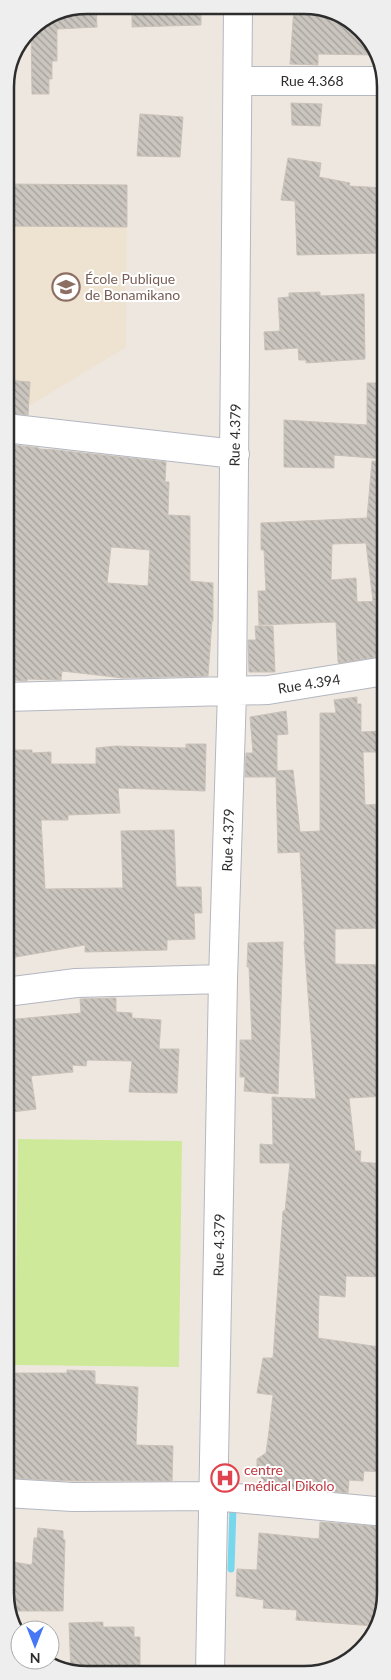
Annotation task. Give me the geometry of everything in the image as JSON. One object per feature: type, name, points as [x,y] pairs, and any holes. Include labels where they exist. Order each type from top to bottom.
[{"type":"street","name":"Rue 4.379","points":[[210,1666],[223,979],[232,692],[238,14]]},
{"type":"street","name":"Rue 4.368","points":[[238,81],[377,81]]},
{"type":"street","points":[[14,429],[235,454]]},
{"type":"street","name":"Rue 4.394","points":[[14,697],[268,690],[377,672]]},
{"type":"street","points":[[14,991],[76,983],[223,979]]},
{"type":"street","points":[[14,1493],[73,1497],[214,1496],[377,1511]]},
{"type":"shaded area","name":"École Publique de Bonamikano","points":[[14,184],[127,185],[126,347],[29,406],[14,405]]},
{"type":"green space","points":[[18,1139],[182,1141],[179,1367],[15,1365]]},
{"type":"building","points":[[77,14],[96,14],[97,27],[57,29],[57,61],[52,61],[52,79],[49,79],[49,94],[32,94],[31,40],[50,23]]},
{"type":"building","points":[[132,14],[201,14],[201,25],[132,27]]},
{"type":"building","points":[[294,14],[319,15],[341,23],[359,39],[370,55],[318,54],[318,65],[290,64]]},
{"type":"building","points":[[291,103],[322,104],[320,126],[292,125]]},
{"type":"building","points":[[140,114],[183,117],[180,157],[137,156]]},
{"type":"building","points":[[288,158],[321,163],[319,177],[350,183],[349,186],[377,188],[377,253],[297,255],[295,201],[281,200]]},
{"type":"building","points":[[14,184],[127,185],[127,227],[14,226]]},
{"type":"building","points":[[320,292],[320,296],[364,294],[365,359],[306,363],[306,360],[299,360],[298,348],[265,350],[264,332],[280,331],[278,298],[289,297],[289,293]]},
{"type":"building","points":[[14,381],[30,382],[28,415],[14,414]]},
{"type":"building","points":[[367,383],[377,383],[377,458],[334,455],[334,468],[284,467],[284,420],[367,425]]},
{"type":"building","points":[[14,445],[166,462],[165,482],[169,482],[168,515],[190,516],[190,581],[213,583],[213,621],[208,676],[123,678],[62,671],[61,680],[27,679],[27,681],[14,680]],"holes":[[[111,547],[150,550],[148,586],[107,583]]]},
{"type":"building","points":[[372,461],[377,461],[377,601],[373,601],[366,543],[332,544],[331,580],[356,578],[357,602],[377,601],[377,657],[339,663],[336,622],[259,625],[258,591],[266,591],[264,550],[261,550],[261,523],[367,518]]},
{"type":"building","points":[[255,626],[273,626],[275,672],[249,672],[248,640],[256,640]]},
{"type":"building","points":[[357,697],[357,704],[361,704],[361,732],[377,731],[377,752],[363,752],[365,805],[377,804],[377,928],[335,929],[335,964],[377,965],[377,1096],[349,1098],[355,1151],[361,1151],[360,1162],[377,1163],[377,1277],[346,1276],[345,1297],[319,1295],[318,1338],[377,1347],[377,1472],[364,1471],[363,1481],[349,1480],[348,1493],[263,1485],[263,1480],[257,1472],[257,1459],[266,1453],[273,1395],[257,1393],[263,1358],[273,1358],[283,1211],[285,1211],[290,1163],[260,1163],[260,1144],[273,1145],[272,1097],[316,1099],[304,941],[300,852],[278,853],[276,777],[245,777],[246,753],[253,753],[250,717],[286,711],[288,734],[277,735],[277,771],[293,770],[300,832],[320,831],[320,713],[336,713],[334,700]]},
{"type":"building","points":[[186,744],[206,744],[205,791],[118,788],[120,813],[68,815],[68,820],[41,820],[45,889],[123,888],[121,831],[174,830],[176,887],[201,887],[202,913],[194,913],[195,939],[167,940],[167,950],[85,952],[85,945],[14,957],[14,750],[32,750],[32,753],[51,752],[51,764],[96,764],[96,748],[116,746],[186,748]]},
{"type":"building","points":[[283,942],[278,1094],[244,1091],[245,1077],[240,1077],[240,1040],[252,1040],[249,967],[247,967],[248,943]]},
{"type":"building","points":[[116,998],[116,1012],[132,1013],[132,1018],[161,1020],[159,1049],[179,1049],[177,1093],[129,1092],[132,1061],[87,1060],[86,1066],[72,1065],[73,1072],[31,1076],[36,1109],[14,1112],[14,1019],[81,1013],[80,999]]},
{"type":"building","points":[[67,1370],[95,1371],[95,1384],[138,1387],[136,1445],[173,1446],[172,1481],[73,1481],[14,1478],[14,1373],[67,1373]]},
{"type":"building","points":[[320,1522],[377,1526],[377,1598],[370,1626],[296,1620],[297,1610],[263,1608],[264,1600],[236,1596],[237,1569],[257,1570],[259,1533],[319,1539]]},
{"type":"building","points":[[38,1528],[63,1531],[63,1539],[65,1540],[63,1611],[16,1611],[14,1562],[32,1565],[34,1538],[37,1538]]},
{"type":"building","points":[[103,1622],[103,1627],[134,1627],[134,1637],[140,1637],[140,1666],[71,1665],[69,1623]]},
{"type":"waterway","points":[[231,1569],[233,1507]]},
{"type":"place","name":"École Publique de Bonamikano","points":[[66,287]]},
{"type":"place","name":"centre médical Dikolo","points":[[225,1478]]}]
